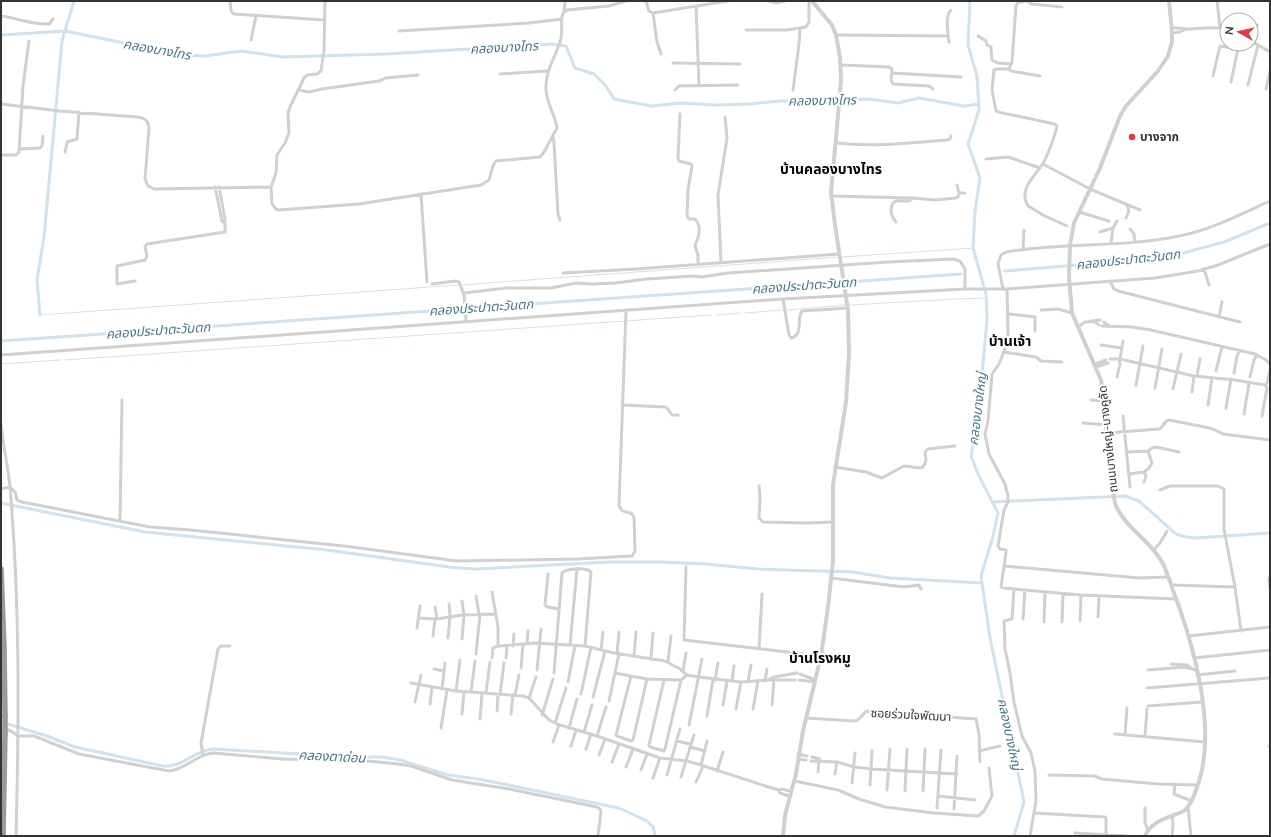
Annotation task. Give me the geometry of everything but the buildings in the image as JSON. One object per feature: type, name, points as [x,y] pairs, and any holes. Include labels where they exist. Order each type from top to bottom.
[{"type":"highway","points":[[1,569],[5,716],[3,836]]},
{"type":"street","points":[[230,1],[230,9],[232,13],[324,20]]},
{"type":"street","points":[[325,1],[324,58],[321,71],[317,74],[307,75],[302,80],[288,113],[289,133],[285,143],[277,155],[276,173],[271,187],[272,204],[279,210],[359,204],[484,184],[489,180],[493,166],[496,162],[540,157],[556,131],[556,125],[547,98],[547,71],[561,39],[562,19],[566,1]]},
{"type":"street","points":[[564,12],[570,9],[609,6],[626,1]]},
{"type":"street","points":[[646,1],[649,10],[653,13],[657,42],[661,54]]},
{"type":"street","points":[[653,13],[727,1]]},
{"type":"street","points":[[769,1],[776,3],[786,1]]},
{"type":"street","points":[[746,30],[787,30],[806,27],[808,24],[810,1]]},
{"type":"street","points":[[783,836],[785,815],[795,781],[798,756],[821,656],[832,576],[833,485],[846,402],[849,339],[846,295],[831,196],[840,96],[841,65],[836,36],[832,25],[810,1]]},
{"type":"street","points":[[1009,69],[1014,45],[1015,2],[1028,1],[1031,4],[1062,7]]},
{"type":"street","name":"ถนนบางใหญ่-บางคูลัด","points":[[1145,836],[1148,830],[1155,823],[1188,807],[1192,801],[1204,762],[1205,721],[1189,636],[1164,565],[1154,550],[1123,517],[1117,508],[1113,490],[1102,380],[1072,313],[1069,284],[1069,254],[1070,227],[1080,212],[1120,116],[1126,106],[1164,62],[1170,50],[1172,33],[1169,1]]},
{"type":"street","points":[[1217,1],[1219,18]]},
{"type":"street","points":[[696,6],[699,85]]},
{"type":"street","points":[[949,42],[948,13],[951,10]]},
{"type":"street","points":[[1,16],[17,18],[34,24],[49,24],[53,19]]},
{"type":"street","points":[[251,40],[256,16]]},
{"type":"street","points":[[399,31],[528,23],[562,19]]},
{"type":"street","points":[[1171,28],[1179,27],[1186,29],[1219,27]]},
{"type":"street","points":[[793,90],[800,28]]},
{"type":"street","points":[[1172,33],[1180,32],[1186,29]]},
{"type":"street","points":[[836,36],[948,36]]},
{"type":"street","points":[[978,36],[986,41],[987,45],[991,48],[994,62],[1011,64]]},
{"type":"street","points":[[1,156],[17,154],[19,149],[23,86],[29,42]]},
{"type":"street","points":[[1259,46],[1270,52]]},
{"type":"street","points":[[1213,76],[1219,50]]},
{"type":"street","points":[[1230,82],[1237,52]]},
{"type":"street","points":[[1248,85],[1256,52]]},
{"type":"street","points":[[673,63],[740,64]]},
{"type":"street","points":[[841,65],[886,66],[891,68],[892,82],[894,85],[929,86],[933,89]]},
{"type":"street","points":[[1040,76],[1011,71],[1009,69],[994,70],[992,90],[996,111],[1055,124],[1057,128],[1043,164],[1026,187],[1024,195],[1026,204],[1033,210],[1070,227]]},
{"type":"street","points":[[500,74],[547,71]]},
{"type":"street","points":[[1266,89],[1270,71]]},
{"type":"street","points":[[892,73],[961,77]]},
{"type":"street","points":[[298,90],[309,92],[379,82],[386,78],[418,75]]},
{"type":"street","points":[[675,90],[679,86],[738,86]]},
{"type":"street","points":[[1,104],[145,119],[148,123],[145,179],[148,186],[156,190],[217,187],[271,187]]},
{"type":"street","points":[[65,152],[67,142],[77,138],[79,112]]},
{"type":"street","points":[[680,114],[678,158],[679,161],[691,164],[692,166],[688,190],[688,216],[689,219],[696,219],[699,224],[699,239],[695,245],[698,256],[698,264]]},
{"type":"street","points":[[721,262],[718,195],[727,138],[725,117]]},
{"type":"street","points":[[19,149],[41,148],[43,136]]},
{"type":"street","points":[[553,136],[558,214],[560,220]]},
{"type":"street","points":[[836,143],[858,145],[896,144],[947,140],[952,136]]},
{"type":"street","points":[[986,159],[994,157],[1008,157],[1040,168]]},
{"type":"street","points":[[1043,164],[1090,189],[1140,210]]},
{"type":"street","points":[[831,196],[935,200],[952,199],[958,197],[959,193],[957,185]]},
{"type":"street","points":[[135,281],[117,284],[117,266],[145,260],[147,256],[146,245],[224,233],[224,223],[222,221],[217,187]]},
{"type":"street","points":[[959,193],[965,192]]},
{"type":"street","points":[[421,194],[427,282]]},
{"type":"street","points":[[896,222],[891,213],[892,203],[896,201],[910,202],[913,198]]},
{"type":"street","points":[[1003,289],[998,264],[1001,255],[1006,252],[1070,245],[1135,242],[1180,236],[1222,223],[1270,201]]},
{"type":"street","points":[[1126,218],[1129,211],[1127,204]]},
{"type":"street","points":[[1080,212],[1110,221]]},
{"type":"street","points":[[1111,243],[1113,228],[1117,221]]},
{"type":"street","points":[[1100,232],[1113,228]]},
{"type":"street","points":[[1130,229],[1134,234],[1135,242]]},
{"type":"street","points":[[1023,250],[1024,230]]},
{"type":"street","points":[[1,355],[466,319],[846,295],[965,289],[1007,289],[1175,276],[1218,265],[1270,244]]},
{"type":"street","points":[[563,273],[721,262],[840,256]]},
{"type":"street","points":[[464,294],[506,288],[551,288],[576,283],[616,283],[646,279],[694,276],[702,277],[728,273],[841,265],[957,260],[963,263],[965,269],[965,289]]},
{"type":"street","points":[[1204,269],[1209,285]]},
{"type":"street","points":[[432,284],[458,281],[462,286],[464,294],[466,319]]},
{"type":"street","points":[[1110,281],[1114,288],[1118,291],[1240,322]]},
{"type":"street","points":[[1007,289],[1009,329],[1004,352],[992,374],[988,421],[985,434],[989,454],[1005,484],[1008,496],[998,546],[1000,549],[1006,550],[1001,587],[1063,594],[1176,599]]},
{"type":"street","points":[[783,299],[788,335],[791,338],[796,337],[798,334],[799,315],[802,311],[847,306]]},
{"type":"street","points":[[1219,317],[1222,302]]},
{"type":"street","points":[[1041,310],[1058,309],[1072,313]]},
{"type":"street","points":[[10,487],[15,492],[18,500],[22,502],[150,527],[344,546],[457,561],[577,559],[632,556],[635,551],[634,517],[631,513],[622,511],[619,506],[626,310]]},
{"type":"street","points":[[1009,314],[1035,317],[1035,331]]},
{"type":"street","points":[[1078,327],[1085,322],[1093,321],[1102,321],[1107,323],[1109,326]]},
{"type":"street","points":[[1093,321],[1100,326],[1151,330],[1240,350],[1257,355],[1270,364]]},
{"type":"street","points":[[1117,377],[1123,341]]},
{"type":"street","points":[[1101,345],[1122,348]]},
{"type":"street","points":[[1136,384],[1142,346]]},
{"type":"street","points":[[1216,371],[1220,351],[1223,347]]},
{"type":"street","points":[[1155,388],[1162,349]]},
{"type":"street","points":[[1234,373],[1237,356],[1240,350]]},
{"type":"street","points":[[1004,352],[1036,357],[1041,361],[1062,362]]},
{"type":"street","points":[[1173,389],[1181,354]]},
{"type":"street","points":[[1250,377],[1254,360],[1257,355]]},
{"type":"street","points":[[1096,365],[1110,360],[1119,359],[1195,376],[1231,379],[1267,386],[1262,416]]},
{"type":"street","points":[[1192,392],[1200,359]]},
{"type":"street","points":[[1267,383],[1270,371]]},
{"type":"street","points":[[1208,405],[1212,378]]},
{"type":"street","points":[[1226,408],[1231,379]]},
{"type":"street","points":[[1244,414],[1249,383]]},
{"type":"street","points":[[120,521],[122,400]]},
{"type":"street","points":[[1091,400],[1104,401]]},
{"type":"street","points":[[623,405],[665,407],[668,408],[672,415],[678,415]]},
{"type":"street","points":[[1123,416],[1130,487]]},
{"type":"street","points":[[1108,433],[1159,429],[1162,428],[1165,422],[1169,420],[1213,429],[1223,434],[1270,440]]},
{"type":"street","points":[[1083,423],[1107,425]]},
{"type":"street","points":[[1,424],[10,487],[15,567],[18,686],[16,836]]},
{"type":"street","points":[[835,467],[866,472],[882,478],[904,466],[923,467],[926,464],[926,452],[928,449],[955,446]]},
{"type":"street","points":[[1127,452],[1148,451],[1156,447],[1179,452]]},
{"type":"street","points":[[1129,474],[1144,472],[1149,468],[1152,463],[1148,451]]},
{"type":"street","points":[[1144,472],[1146,476],[1144,482]]},
{"type":"street","points":[[759,486],[759,518],[763,522],[833,522]]},
{"type":"street","points":[[1160,490],[1170,486],[1223,487],[1224,529],[1235,587],[1241,631]]},
{"type":"street","points":[[1,489],[10,487]]},
{"type":"street","points":[[1154,550],[1167,531]]},
{"type":"street","points":[[1004,566],[1139,578],[1168,577]]},
{"type":"street","points":[[686,567],[684,640],[821,656]]},
{"type":"street","points":[[570,645],[577,569]]},
{"type":"street","points":[[554,673],[562,573],[566,570],[588,569],[591,572],[585,646]]},
{"type":"street","points":[[548,574],[545,605],[547,607],[559,609]]},
{"type":"street","points":[[832,576],[904,587],[919,585],[921,589]]},
{"type":"street","points":[[1269,578],[1270,588]]},
{"type":"street","points":[[1172,585],[1235,587]]},
{"type":"street","points":[[1014,589],[1012,619],[1005,620],[1004,623],[1005,649],[1014,702],[1022,736],[1031,753],[1036,771],[1034,813],[1030,836]]},
{"type":"street","points":[[1023,619],[1025,590]]},
{"type":"street","points":[[492,592],[498,627],[498,646]]},
{"type":"street","points":[[1044,622],[1045,592]]},
{"type":"street","points":[[759,649],[762,594]]},
{"type":"street","points":[[1062,622],[1063,594]]},
{"type":"street","points":[[1080,621],[1081,595]]},
{"type":"street","points":[[476,596],[479,614],[476,654]]},
{"type":"street","points":[[1098,617],[1100,596]]},
{"type":"street","points":[[462,601],[464,615],[462,640]]},
{"type":"street","points":[[448,638],[450,616],[449,604]]},
{"type":"street","points":[[417,628],[420,606]]},
{"type":"street","points":[[433,636],[436,619],[435,606]]},
{"type":"street","points":[[418,618],[436,619],[450,616],[496,614]]},
{"type":"street","points":[[1189,636],[1270,628]]},
{"type":"street","points":[[537,670],[542,629]]},
{"type":"street","points":[[527,644],[528,632]]},
{"type":"street","points":[[594,698],[603,650],[603,632]]},
{"type":"street","points":[[609,701],[618,654],[619,632]]},
{"type":"street","points":[[634,656],[636,632]]},
{"type":"street","points":[[651,658],[653,633]]},
{"type":"street","points":[[513,646],[514,634]]},
{"type":"street","points":[[668,662],[671,636]]},
{"type":"street","points":[[492,658],[493,648],[498,646],[540,643],[585,646],[618,654],[651,658],[668,662],[683,671],[687,676],[699,678],[732,682],[748,682],[774,679],[799,673],[815,681]]},
{"type":"street","points":[[521,668],[523,644]]},
{"type":"street","points":[[202,752],[201,743],[218,649],[221,646],[230,646]]},
{"type":"street","points":[[506,658],[507,646]]},
{"type":"street","points":[[568,682],[575,646]]},
{"type":"street","points":[[581,694],[591,647]]},
{"type":"street","points":[[1194,658],[1270,650]]},
{"type":"street","points":[[683,671],[686,653]]},
{"type":"street","points":[[689,724],[702,659]]},
{"type":"street","points":[[456,691],[460,660]]},
{"type":"street","points":[[471,692],[475,661]]},
{"type":"street","points":[[480,719],[490,662]]},
{"type":"street","points":[[442,689],[445,663]]},
{"type":"street","points":[[497,711],[504,663]]},
{"type":"street","points":[[707,716],[718,663]]},
{"type":"street","points":[[748,682],[751,664]]},
{"type":"street","points":[[1171,664],[1187,665],[1194,669]]},
{"type":"street","points":[[732,682],[734,666]]},
{"type":"street","points":[[1148,670],[1185,667],[1194,669]]},
{"type":"street","points":[[434,670],[444,671]]},
{"type":"street","points":[[766,680],[767,670]]},
{"type":"street","points":[[1197,676],[1235,671]]},
{"type":"street","points":[[615,673],[647,679],[664,680],[681,680],[687,676]]},
{"type":"street","points":[[415,702],[421,675]]},
{"type":"street","points":[[511,714],[519,675]]},
{"type":"street","points":[[631,676],[616,735],[631,741],[633,740],[647,679]]},
{"type":"street","points":[[529,698],[536,677]]},
{"type":"street","points":[[1147,688],[1270,678]]},
{"type":"street","points":[[542,715],[553,679]]},
{"type":"street","points":[[774,679],[815,681]]},
{"type":"street","points":[[772,705],[774,679]]},
{"type":"street","points":[[664,680],[649,745],[650,747],[664,751],[681,680]]},
{"type":"street","points":[[723,705],[727,681]]},
{"type":"street","points":[[753,709],[758,681]]},
{"type":"street","points":[[736,709],[741,682]]},
{"type":"street","points":[[411,683],[447,690],[514,695],[529,698],[542,715],[560,725],[660,758],[687,761],[702,765],[778,790],[780,793],[790,794]]},
{"type":"street","points":[[430,704],[432,687]]},
{"type":"street","points":[[555,723],[566,688]]},
{"type":"street","points":[[441,728],[447,690]]},
{"type":"street","points":[[462,714],[464,692]]},
{"type":"street","points":[[569,728],[577,699]]},
{"type":"street","points":[[1145,736],[1147,708],[1202,702]]},
{"type":"street","points":[[584,732],[592,705]]},
{"type":"street","points":[[597,736],[606,707]]},
{"type":"street","points":[[1125,735],[1127,708]]},
{"type":"street","name":"ซอยร่วมใจพัฒนา","points":[[806,718],[855,721],[867,711],[976,719],[979,734],[980,762]]},
{"type":"street","points":[[553,742],[560,725]]},
{"type":"street","points":[[1,727],[18,736],[34,736],[79,754],[169,771],[179,769],[202,752],[282,759],[368,761],[411,766],[452,780],[510,789],[600,808],[601,812],[598,836]]},
{"type":"street","points":[[667,775],[680,729]]},
{"type":"street","points":[[571,746],[576,730]]},
{"type":"street","points":[[586,749],[591,734]]},
{"type":"street","points":[[1115,734],[1205,742]]},
{"type":"street","points":[[681,777],[694,735]]},
{"type":"street","points":[[599,755],[605,739]]},
{"type":"street","points":[[676,741],[705,751]]},
{"type":"street","points":[[696,782],[702,765],[707,742]]},
{"type":"street","points":[[612,762],[619,744]]},
{"type":"street","points":[[979,751],[1000,746]]},
{"type":"street","points":[[626,767],[633,749]]},
{"type":"street","points":[[887,790],[890,749]]},
{"type":"street","points":[[923,791],[925,749]]},
{"type":"street","points":[[905,791],[907,750]]},
{"type":"street","points":[[937,808],[941,750]]},
{"type":"street","points":[[870,785],[872,751]]},
{"type":"street","points":[[717,771],[723,752]]},
{"type":"street","points":[[852,783],[855,753]]},
{"type":"street","points":[[641,770],[647,754]]},
{"type":"street","points":[[798,756],[806,758]]},
{"type":"street","points":[[954,809],[956,798],[957,756]]},
{"type":"street","points":[[653,778],[660,758]]},
{"type":"street","points":[[811,759],[871,769],[956,774]]},
{"type":"street","points":[[818,772],[819,760]]},
{"type":"street","points":[[835,774],[836,762]]},
{"type":"street","points":[[795,781],[838,790],[884,807],[934,813],[978,816],[984,812],[992,796],[989,768]]},
{"type":"street","points":[[1050,775],[1094,776],[1102,779],[1198,785]]},
{"type":"street","points":[[1175,784],[1174,794],[1192,801]]},
{"type":"street","points":[[938,796],[974,800]]},
{"type":"street","points":[[1188,807],[1191,836]]},
{"type":"street","points":[[1145,808],[1145,823],[1148,830]]},
{"type":"street","points":[[1034,813],[1105,817],[1106,834]]},
{"type":"street","points":[[1172,816],[1172,836]]},
{"type":"street","points":[[1075,833],[1126,836]]},
{"type":"waterway","points":[[40,315],[37,280],[44,237],[62,41],[74,1]]},
{"type":"waterway","name":"คลองบางใหญ่","points":[[970,1],[968,45],[977,76],[979,110],[968,144],[980,178],[975,211],[973,248],[986,294],[987,320],[979,407],[971,456],[978,474],[998,513],[992,540],[981,576],[990,638],[1024,802],[1014,836]]},
{"type":"waterway","name":"คลองบางไทร","points":[[1,35],[65,31],[183,55],[205,56],[241,51],[283,57],[386,54],[552,44],[566,46],[575,68],[594,74],[606,86],[614,99],[651,106],[681,103],[715,105],[780,101],[868,99],[898,103],[919,98],[964,106],[979,104]]},
{"type":"waterway","name":"คลองประปาตะวันตก","points":[[1005,271],[1172,256],[1224,242],[1270,223]]},
{"type":"waterway","points":[[842,257],[973,248]]},
{"type":"waterway","points":[[461,285],[839,257]]},
{"type":"waterway","name":"คลองประปาตะวันตก","points":[[1,341],[961,274]]},
{"type":"waterway","points":[[40,315],[458,285]]},
{"type":"waterway","points":[[850,305],[987,298]]},
{"type":"waterway","points":[[787,310],[847,305]]},
{"type":"waterway","points":[[745,313],[782,310]]},
{"type":"waterway","points":[[716,315],[740,313]]},
{"type":"waterway","points":[[65,360],[711,315]]},
{"type":"waterway","points":[[1,364],[60,360]]},
{"type":"waterway","points":[[993,502],[1125,496],[1139,501],[1176,534],[1186,537],[1196,538],[1270,533]]},
{"type":"waterway","points":[[1,503],[145,532],[327,550],[449,567],[475,569],[610,562],[661,562],[706,564],[758,569],[853,572],[890,578],[982,583]]},
{"type":"waterway","name":"คลองตาด่อน","points":[[1,722],[47,736],[75,747],[163,766],[170,766],[182,762],[200,752],[213,749],[353,757],[382,757],[400,760],[448,775],[484,780],[619,808],[647,821],[653,827],[655,836]]},
{"type":"place","name":"บางจาก","points":[[1132,137]]},
{"type":"district","name":"บ้านคลองบางไทร","points":[[831,169]]},
{"type":"district","name":"บ้านเจ้า","points":[[1010,341]]},
{"type":"district","name":"บ้านโรงหมู","points":[[820,658]]}]
